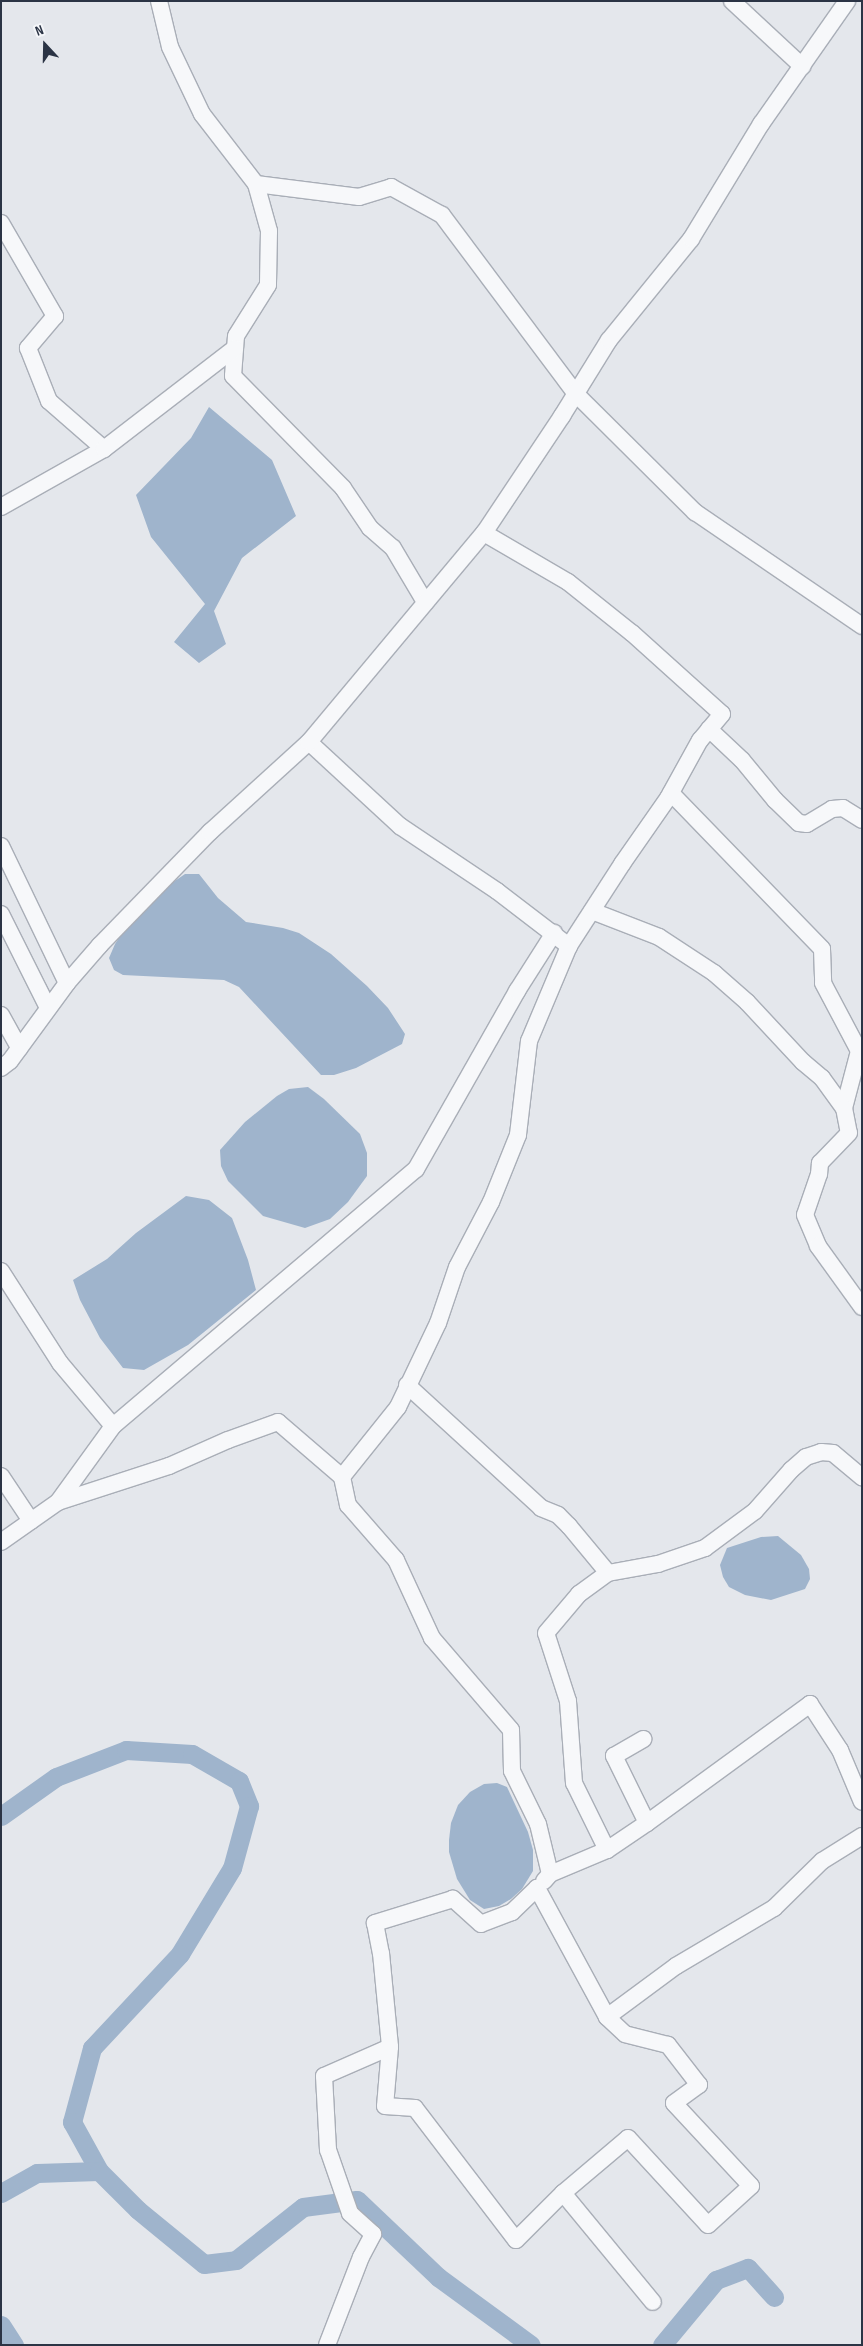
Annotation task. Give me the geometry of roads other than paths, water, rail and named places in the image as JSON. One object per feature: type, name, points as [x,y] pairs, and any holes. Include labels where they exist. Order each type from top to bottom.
[{"type":"street","points":[[159,1],[170,47],[202,114],[256,184],[269,231],[268,285],[236,336],[233,376],[343,488],[370,528],[393,548],[425,602]]},
{"type":"street","points":[[732,1],[802,66]]},
{"type":"street","points":[[1,1068],[10,1061],[67,983],[100,946],[210,832],[309,742],[484,533],[576,394],[609,340],[691,239],[761,124],[847,1]]},
{"type":"street","points":[[256,184],[359,197],[391,187],[442,215],[576,394],[695,512],[862,626]]},
{"type":"street","points":[[1,223],[55,316],[28,348],[49,401],[104,449]]},
{"type":"street","points":[[1,507],[104,449],[235,348]]},
{"type":"street","points":[[342,1477],[398,1407],[438,1323],[457,1267],[491,1202],[518,1135],[530,1041],[569,946],[671,793],[700,740],[722,714],[664,662],[568,582],[484,533]]},
{"type":"street","points":[[709,729],[737,754],[775,800],[799,823],[808,824],[832,809],[843,808],[862,820]]},
{"type":"street","points":[[309,742],[400,826],[497,891],[569,946]]},
{"type":"street","points":[[671,793],[822,949],[823,983],[859,1051],[844,1108]]},
{"type":"street","points":[[1,846],[67,983]]},
{"type":"street","points":[[592,911],[659,937],[714,973],[747,1002],[797,1056],[822,1078],[844,1108],[849,1133],[820,1163],[819,1174],[805,1216],[818,1246],[862,1307]]},
{"type":"street","points":[[1,914],[48,1008]]},
{"type":"street","points":[[1,1542],[58,1502],[113,1426],[416,1169],[517,991],[554,933]]},
{"type":"street","points":[[1,1015],[19,1048]]},
{"type":"street","points":[[1,1271],[60,1363],[113,1426]]},
{"type":"street","points":[[407,1385],[541,1508],[558,1515],[570,1526],[608,1573]]},
{"type":"street","points":[[58,1502],[169,1466],[228,1440],[278,1422],[342,1477],[348,1505],[396,1560],[432,1638],[511,1730],[512,1771],[538,1824],[550,1874]]},
{"type":"street","points":[[607,1850],[574,1783],[568,1701],[546,1633],[579,1594],[608,1573],[658,1564],[705,1548],[754,1511],[790,1470],[806,1457],[821,1452],[833,1453],[862,1477]]},
{"type":"street","points":[[1,1476],[32,1521]]},
{"type":"street","points":[[537,1888],[607,2017],[625,2034],[668,2046],[699,2085],[674,2104],[752,2186],[708,2224],[628,2138],[563,2193],[516,2240],[415,2108],[384,2106],[390,2046],[381,1953],[375,1923],[453,1898],[481,1924],[512,1912],[550,1874],[607,1850],[810,1704],[840,1750],[862,1802]]},
{"type":"street","points":[[644,1739],[614,1756],[646,1823]]},
{"type":"street","points":[[607,2017],[676,1966],[774,1908],[822,1861],[862,1836]]},
{"type":"street","points":[[327,2345],[360,2256],[372,2234],[350,2213],[328,2150],[324,2076],[390,2046]]},
{"type":"street","points":[[563,2193],[653,2302]]},
{"type":"water","points":[[209,407],[272,460],[296,516],[242,558],[214,611],[226,644],[199,663],[174,642],[205,604],[151,537],[136,495],[191,438]]},
{"type":"water","points":[[185,874],[199,874],[218,898],[246,922],[283,928],[299,933],[331,954],[367,986],[388,1008],[405,1034],[402,1044],[356,1068],[334,1075],[321,1075],[239,987],[224,980],[123,975],[114,970],[109,958],[115,944],[130,921],[169,885]]},
{"type":"water","points":[[308,1087],[324,1099],[360,1134],[367,1153],[367,1176],[348,1202],[330,1219],[305,1228],[263,1216],[228,1181],[221,1166],[220,1150],[245,1122],[277,1096],[289,1089]]},
{"type":"water","points":[[186,1196],[209,1200],[232,1218],[248,1260],[256,1290],[188,1345],[144,1370],[123,1368],[100,1338],[80,1300],[73,1280],[107,1259],[136,1233]]},
{"type":"water","points":[[778,1536],[801,1555],[809,1569],[810,1579],[805,1589],[771,1600],[745,1595],[729,1587],[723,1577],[720,1565],[727,1548],[761,1537]]},
{"type":"water","points":[[497,1783],[507,1787],[528,1832],[533,1850],[533,1871],[522,1889],[511,1899],[499,1906],[484,1909],[470,1900],[457,1879],[449,1852],[449,1840],[451,1823],[458,1805],[470,1792],[484,1784]]},
{"type":"waterway","points":[[1,1816],[56,1777],[126,1750],[192,1754],[239,1781],[249,1806],[232,1868],[180,1954],[92,2048],[72,2122],[99,2171]]},
{"type":"waterway","points":[[1,2193],[37,2173],[99,2171],[138,2210],[204,2264],[236,2260],[303,2207],[357,2200],[438,2277],[531,2345]]},
{"type":"waterway","points":[[662,2345],[716,2280],[748,2268],[774,2297]]},
{"type":"waterway","points":[[1,2325],[14,2345]]}]
